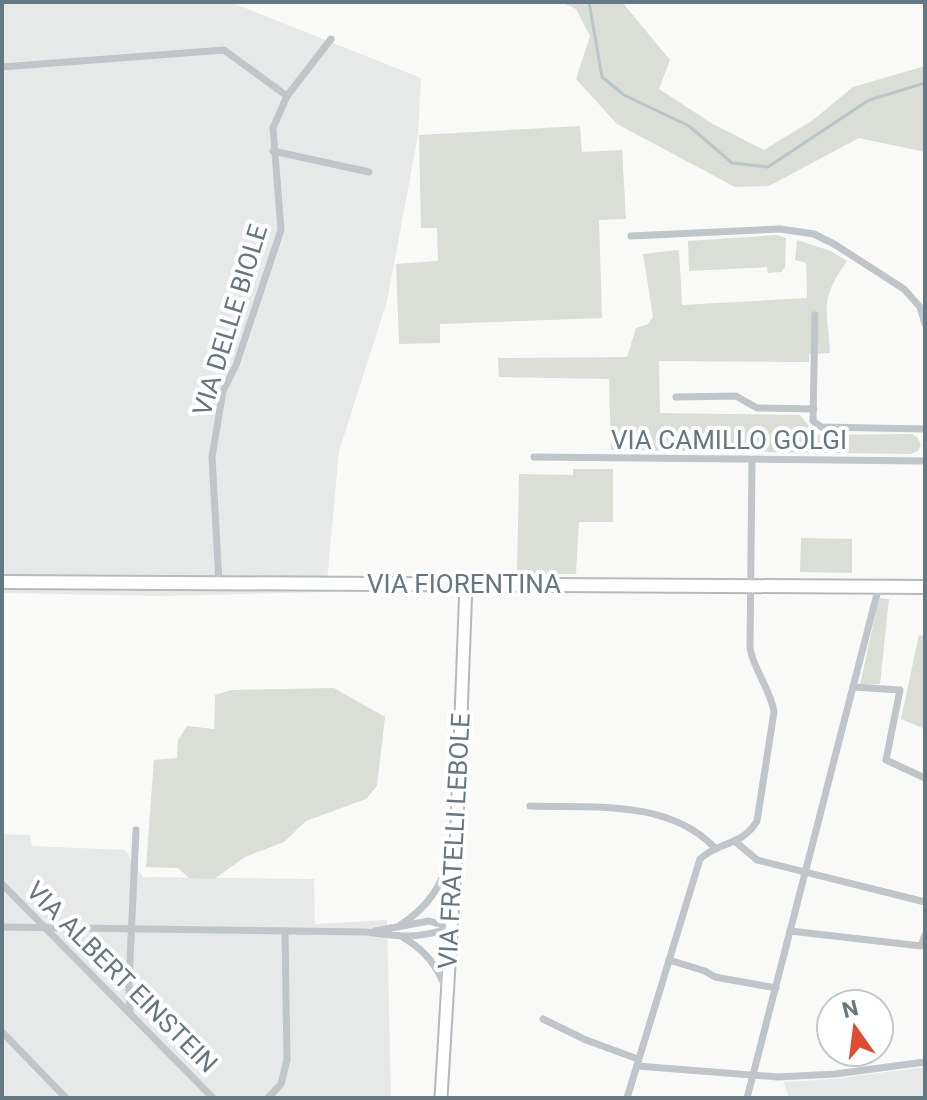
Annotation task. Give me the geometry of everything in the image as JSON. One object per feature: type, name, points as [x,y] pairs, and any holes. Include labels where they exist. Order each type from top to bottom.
[{"type":"main road","name":"VIA FIORENTINA","points":[[2,582],[925,587]]},
{"type":"street","name":"VIA DELLE BIOLE","points":[[219,583],[212,457],[223,391],[236,365],[281,230],[273,128],[287,96],[331,39]]},
{"type":"street","points":[[2,67],[224,50],[287,96]]},
{"type":"street","points":[[273,151],[369,172]]},
{"type":"street","points":[[631,236],[780,229],[814,234],[904,289],[920,307],[925,324]]},
{"type":"street","points":[[815,315],[813,421],[821,427],[925,429]]},
{"type":"street","points":[[676,397],[736,396],[757,408],[814,409]]},
{"type":"street","name":"VIA CAMILLO GOLGI","points":[[534,457],[925,461]]},
{"type":"street","points":[[627,1098],[700,859],[714,847],[736,842],[751,831],[757,821],[774,712],[752,661],[750,648],[752,460]]},
{"type":"street","name":"VIA FRATELLI LEBOLE","points":[[441,1098],[456,849],[466,584]]},
{"type":"street","points":[[747,1098],[879,586]]},
{"type":"street","points":[[853,687],[900,690],[886,760],[925,778]]},
{"type":"street","points":[[530,806],[626,808],[660,815],[701,834],[714,847]]},
{"type":"street","points":[[130,1011],[136,830]]},
{"type":"street","points":[[736,842],[757,860],[925,902]]},
{"type":"street","points":[[399,926],[420,913],[440,886],[456,849]]},
{"type":"street","name":"VIA ALBERT EINSTEIN","points":[[2,884],[213,1098]]},
{"type":"street","points":[[367,932],[429,921],[451,928]]},
{"type":"street","points":[[2,927],[367,932],[403,937],[424,937],[451,928]]},
{"type":"street","points":[[268,1098],[281,1084],[287,1060],[285,931]]},
{"type":"street","points":[[790,931],[921,946],[925,935]]},
{"type":"street","points":[[403,937],[420,948],[438,969],[447,990]]},
{"type":"street","points":[[669,960],[715,977],[776,988]]},
{"type":"street","points":[[543,1019],[638,1062],[754,1076],[835,1074],[925,1062]]},
{"type":"street","points":[[2,1032],[66,1098]]},
{"type":"shaded area","points":[[2,2],[230,2],[421,78],[418,135],[387,301],[339,451],[326,592],[162,596],[2,593]]},
{"type":"shaded area","points":[[561,2],[622,2],[670,60],[659,89],[713,124],[764,150],[813,120],[853,87],[925,66],[925,152],[859,138],[769,186],[735,187],[617,124],[576,79],[590,36],[576,9]]},
{"type":"shaded area","points":[[580,126],[582,152],[622,150],[626,219],[599,220],[602,318],[440,324],[440,343],[399,344],[396,264],[438,261],[437,228],[421,228],[419,135]]},
{"type":"shaded area","points":[[777,235],[786,238],[785,267],[781,272],[768,273],[767,267],[689,271],[688,241]]},
{"type":"shaded area","points":[[797,240],[831,251],[847,261],[828,296],[830,353],[809,354],[809,362],[659,361],[660,413],[800,415],[816,435],[912,434],[921,445],[918,451],[911,454],[611,450],[609,379],[499,377],[498,358],[627,357],[636,328],[648,324],[653,317],[643,254],[679,250],[682,305],[807,298],[806,263],[795,260]]},
{"type":"shaded area","points":[[573,469],[613,469],[613,522],[579,522],[576,574],[517,574],[519,474],[573,475]]},
{"type":"shaded area","points":[[801,538],[852,539],[852,573],[800,572]]},
{"type":"shaded area","points":[[879,598],[889,599],[880,684],[860,685]]},
{"type":"shaded area","points":[[919,635],[925,636],[925,729],[901,719]]},
{"type":"shaded area","points":[[334,688],[385,717],[377,786],[366,799],[306,821],[284,842],[245,857],[214,879],[189,878],[178,868],[146,867],[154,760],[177,758],[178,740],[187,726],[214,729],[215,695],[231,690]]},
{"type":"shaded area","points":[[2,834],[30,835],[32,846],[125,850],[143,877],[314,879],[315,924],[387,920],[391,1098],[2,1098]]},
{"type":"shaded area","points":[[925,1067],[925,1098],[789,1098],[784,1082],[833,1079]]},
{"type":"waterway","points":[[589,2],[602,77],[624,95],[689,126],[732,163],[768,167],[869,100],[925,83]]}]
